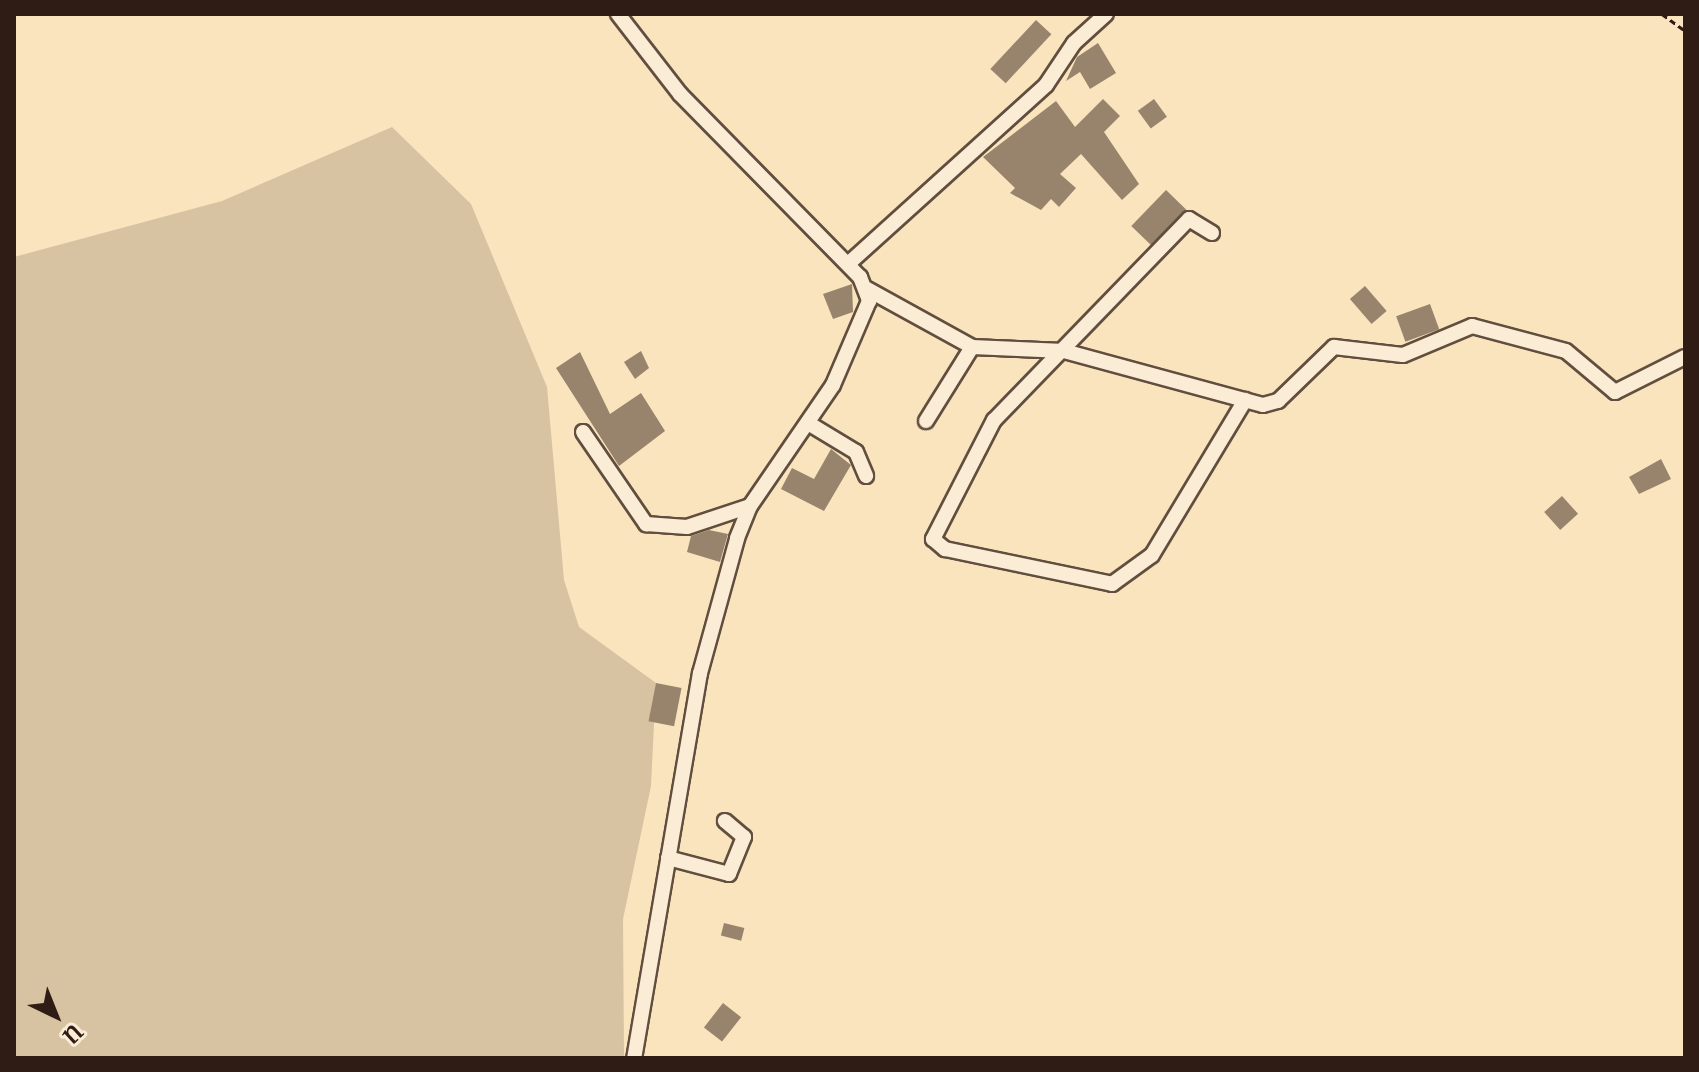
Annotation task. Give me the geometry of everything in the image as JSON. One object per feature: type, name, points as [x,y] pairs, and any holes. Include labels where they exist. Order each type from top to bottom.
[{"type":"street","points":[[618,14],[680,94],[848,264],[867,289],[972,347],[1064,351],[1245,400],[1273,404],[1334,347],[1403,355],[1472,326],[1566,351],[1615,392],[1685,357]]},
{"type":"street","points":[[848,264],[1046,85],[1074,43],[1106,14]]},
{"type":"street","points":[[1212,233],[1189,219],[1103,301],[1064,351],[994,420],[974,452],[933,535],[945,549],[1112,584],[1152,555],[1245,400]]},
{"type":"street","points":[[634,1058],[700,673],[750,506],[808,423],[856,334],[867,289]]},
{"type":"street","points":[[926,421],[972,347]]},
{"type":"street","points":[[808,423],[856,452],[866,476]]},
{"type":"street","points":[[583,432],[646,524],[687,527],[750,506]]},
{"type":"street","points":[[668,858],[729,874],[744,837],[725,821]]},
{"type":"path","points":[[1662,14],[1685,31]]},
{"type":"shaded area","points":[[392,127],[471,204],[547,387],[564,580],[579,627],[656,683],[651,786],[623,919],[624,1058],[14,1058],[14,257],[222,201]]},
{"type":"building","points":[[1036,20],[1051,34],[1006,83],[990,69]]},
{"type":"building","points":[[1098,43],[1116,73],[1090,89],[1080,72],[1066,81],[1077,57]]},
{"type":"building","points":[[1103,99],[1120,116],[1104,132],[1139,184],[1122,200],[1081,154],[1060,174],[1076,188],[1059,207],[1051,199],[1041,210],[1010,193],[1015,188],[983,157],[1056,101],[1075,127]]},
{"type":"building","points":[[1154,99],[1167,117],[1151,129],[1138,111]]},
{"type":"building","points":[[1166,190],[1186,209],[1151,245],[1131,226]]},
{"type":"building","points":[[852,284],[853,312],[833,319],[823,294]]},
{"type":"building","points":[[1365,286],[1387,311],[1372,324],[1350,299]]},
{"type":"building","points":[[1430,304],[1439,329],[1405,342],[1396,316]]},
{"type":"building","points":[[641,351],[649,368],[635,379],[624,362]]},
{"type":"building","points":[[580,352],[610,414],[641,393],[665,431],[619,466],[556,368]]},
{"type":"building","points":[[831,449],[851,465],[824,511],[781,489],[792,468],[814,479]]},
{"type":"building","points":[[1661,459],[1671,479],[1639,494],[1629,477]]},
{"type":"building","points":[[1562,496],[1578,514],[1560,530],[1544,512]]},
{"type":"building","points":[[709,530],[728,534],[720,562],[687,552],[691,536]]},
{"type":"building","points":[[656,683],[682,688],[674,726],[649,721]]},
{"type":"building","points":[[724,923],[744,928],[741,941],[721,936]]},
{"type":"building","points":[[723,1003],[741,1017],[722,1042],[704,1027]]}]
